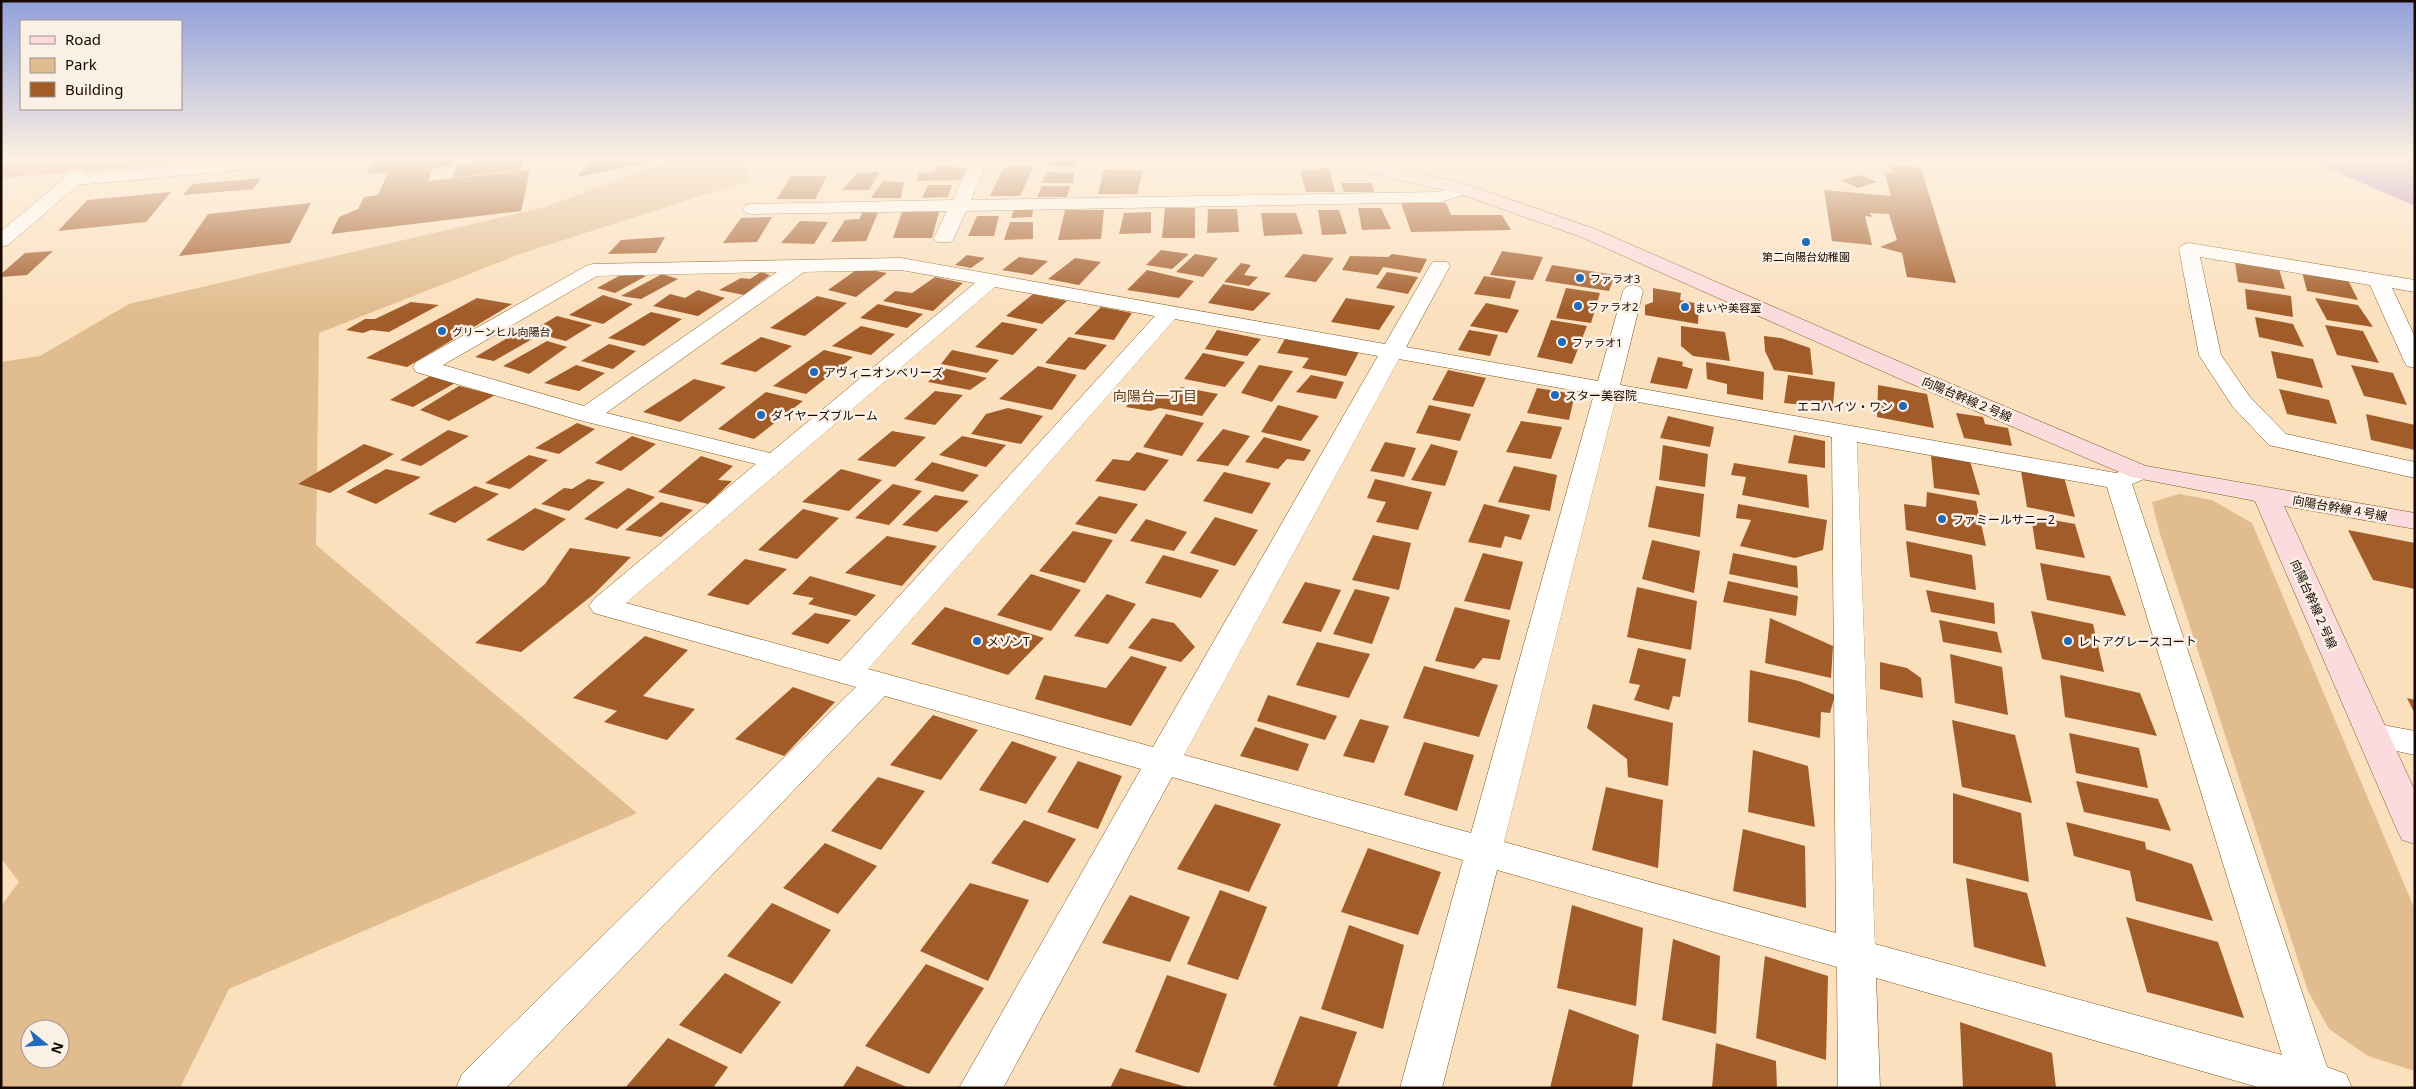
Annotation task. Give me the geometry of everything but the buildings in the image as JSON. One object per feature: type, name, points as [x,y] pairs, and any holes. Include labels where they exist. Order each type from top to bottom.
[{"type":"street","points":[[1,241],[33,210]]},
{"type":"street","points":[[944,238],[957,210]]},
{"type":"street","name":"向陽台幹線２号線","points":[[1521,210],[1588,233],[1908,374],[2129,477],[2266,496],[2415,830]]},
{"type":"street","points":[[2415,286],[2189,249],[2210,355],[2241,402],[2278,440],[2415,470]]},
{"type":"street","points":[[774,461],[587,415],[424,367],[593,270],[901,264],[1844,432],[2129,477],[2318,1086]]},
{"type":"street","points":[[587,415],[799,266]]},
{"type":"street","points":[[980,1088],[1440,266]]},
{"type":"street","points":[[991,280],[604,606],[1856,955],[2318,1086]]},
{"type":"street","points":[[2378,280],[2415,361]]},
{"type":"street","points":[[1421,1088],[1633,291]]},
{"type":"street","points":[[477,1088],[862,678],[1170,312]]},
{"type":"street","points":[[1844,432],[1859,1088]]},
{"type":"street","name":"向陽台幹線４号線","points":[[2266,496],[2415,521]]},
{"type":"street","points":[[2372,735],[2415,744]]},
{"type":"green space","points":[[533,210],[657,210],[520,254],[319,333],[316,545],[637,813],[229,989],[180,1088],[1,1088],[1,906],[19,882],[1,858],[1,362],[40,356],[129,304]]},
{"type":"green space","points":[[2179,494],[2212,500],[2252,523],[2415,910],[2415,1071],[2368,1056],[2329,1029],[2308,991],[2160,534],[2152,502]]},
{"type":"place","name":"第二向陽台幼稚園","points":[[1806,242]]},
{"type":"place","name":"ファラオ3","points":[[1580,278]]},
{"type":"place","name":"ファラオ2","points":[[1578,306]]},
{"type":"place","name":"まいや美容室","points":[[1685,307]]},
{"type":"place","name":"グリーンヒル向陽台","points":[[442,331]]},
{"type":"place","name":"ファラオ1","points":[[1562,342]]},
{"type":"place","name":"アヴィニオンベリーズ","points":[[814,372]]},
{"type":"place","name":"スター美容院","points":[[1555,395]]},
{"type":"place","name":"エコハイツ・ワン","points":[[1903,406]]},
{"type":"place","name":"ダイヤーズブルーム","points":[[761,415]]},
{"type":"place","name":"ファミールサニー2","points":[[1942,519]]},
{"type":"place","name":"メゾンT","points":[[977,641]]},
{"type":"place","name":"レトアグレースコート","points":[[2068,641]]},
{"type":"district","name":"向陽台一丁目","points":[[1155,395]]}]
